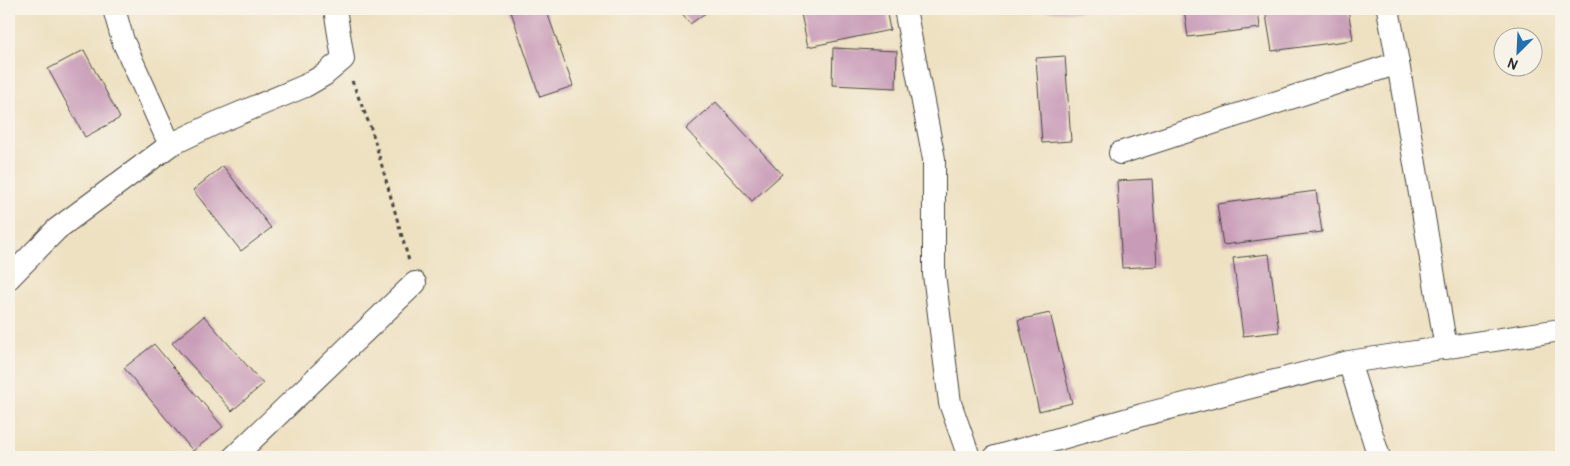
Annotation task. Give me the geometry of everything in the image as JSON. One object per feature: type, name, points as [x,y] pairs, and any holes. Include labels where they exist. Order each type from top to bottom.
[{"type":"street","points":[[114,9],[123,41],[170,145]]},
{"type":"street","points":[[9,278],[57,229],[170,145],[214,124],[305,86],[324,75],[343,58],[336,9]]},
{"type":"street","points":[[905,9],[934,159],[934,274],[950,403],[968,457]]},
{"type":"street","points":[[1388,9],[1446,348]]},
{"type":"street","points":[[1120,153],[1398,63]]},
{"type":"street","points":[[234,457],[415,283]]},
{"type":"street","points":[[995,457],[1142,415],[1349,362],[1561,330]]},
{"type":"street","points":[[1349,362],[1379,457]]},
{"type":"path","points":[[343,58],[372,131],[415,283]]},
{"type":"building","points":[[510,9],[546,9],[573,86],[540,97]]},
{"type":"building","points":[[679,9],[711,9],[690,24]]},
{"type":"building","points":[[800,9],[886,9],[890,30],[808,47]]},
{"type":"building","points":[[1081,9],[1081,12],[1005,10]]},
{"type":"building","points":[[1184,9],[1258,9],[1260,28],[1188,37]]},
{"type":"building","points":[[1265,9],[1348,9],[1353,40],[1272,51]]},
{"type":"building","points":[[833,48],[897,51],[896,88],[832,85]]},
{"type":"building","points":[[84,50],[120,118],[85,137],[48,69]]},
{"type":"building","points":[[1065,56],[1071,141],[1042,143],[1036,58]]},
{"type":"building","points":[[716,102],[782,174],[752,201],[686,129]]},
{"type":"building","points":[[223,166],[271,228],[241,251],[193,190]]},
{"type":"building","points":[[1152,179],[1157,266],[1122,268],[1117,181]]},
{"type":"building","points":[[1316,191],[1322,232],[1223,245],[1217,204]]},
{"type":"building","points":[[1269,254],[1279,332],[1243,336],[1233,258]]},
{"type":"building","points":[[1050,313],[1072,403],[1039,411],[1018,320]]},
{"type":"building","points":[[204,316],[263,384],[232,411],[172,343]]},
{"type":"building","points":[[154,344],[223,427],[193,451],[124,368]]}]
